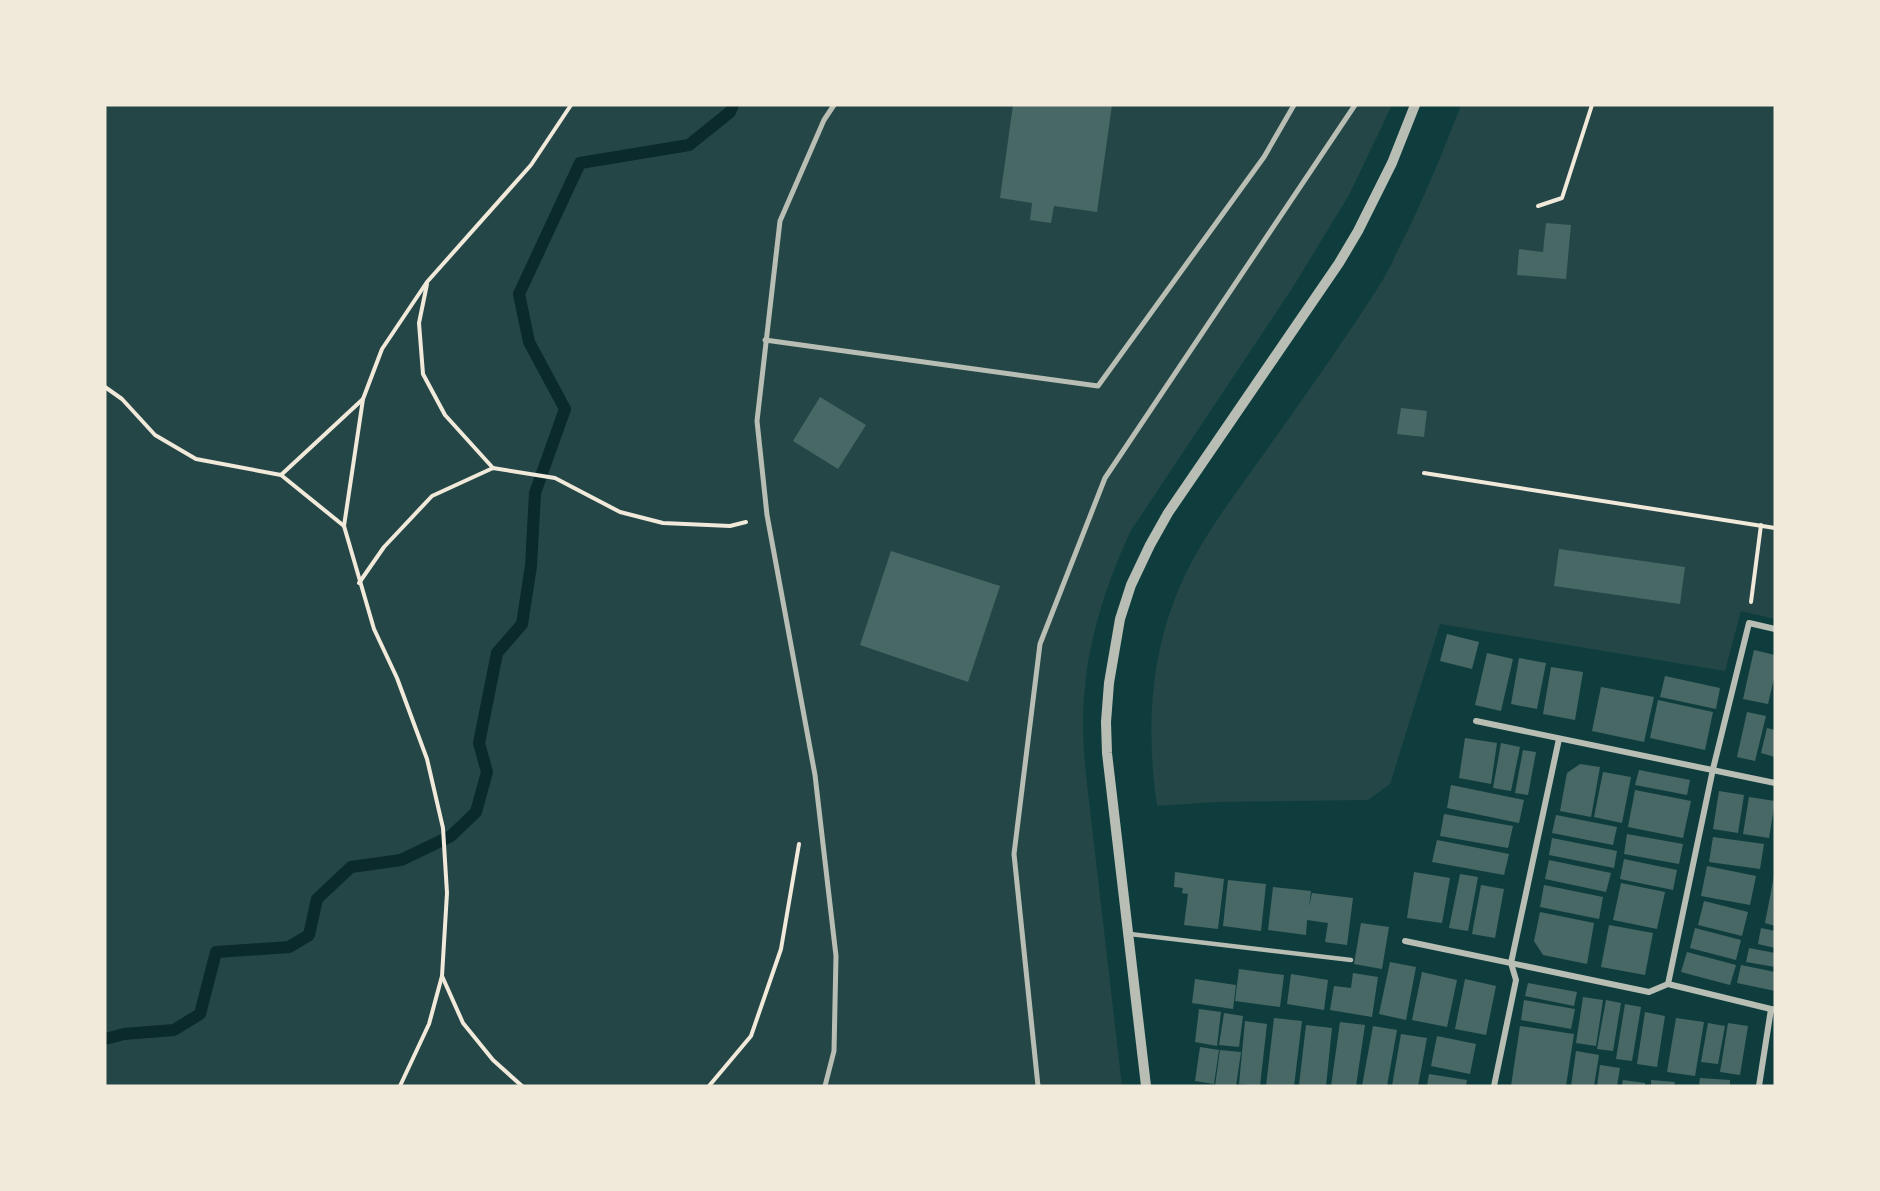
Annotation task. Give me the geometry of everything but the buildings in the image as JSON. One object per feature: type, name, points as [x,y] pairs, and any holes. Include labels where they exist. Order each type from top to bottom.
[{"type":"street","points":[[825,1086],[834,1051],[836,956],[815,775],[767,515],[757,421],[780,221],[824,120],[834,105]]},
{"type":"street","points":[[765,340],[1098,386],[1264,157],[1294,105]]},
{"type":"street","points":[[1038,1086],[1014,854],[1040,644],[1105,478],[1355,105]]},
{"type":"street","points":[[1146,1086],[1107,753],[1106,722],[1109,683],[1120,619],[1131,585],[1168,513],[1339,263],[1358,231],[1392,163],[1415,105]]},
{"type":"street","points":[[1668,984],[1713,769],[1749,623],[1775,629]]},
{"type":"street","points":[[1476,721],[1775,783]]},
{"type":"street","points":[[1494,1086],[1516,980],[1511,963],[1559,740]]},
{"type":"street","points":[[1405,941],[1649,992],[1668,984],[1773,1009],[1759,1086]]},
{"type":"lane","points":[[1128,934],[1351,960]]},
{"type":"path","points":[[400,1086],[429,1024],[442,975],[447,893],[443,828],[427,759],[397,678],[374,628],[344,526],[363,399],[382,349],[427,282],[531,165],[571,105]]},
{"type":"path","points":[[1538,206],[1562,198],[1592,105]]},
{"type":"path","points":[[427,282],[419,323],[423,374],[445,415],[493,468]]},
{"type":"path","points":[[105,387],[122,399],[155,435],[196,459],[281,475],[344,526]]},
{"type":"path","points":[[281,475],[363,399]]},
{"type":"path","points":[[359,583],[384,547],[432,496],[493,468],[555,478],[620,512],[663,523],[730,526],[767,515]]},
{"type":"path","points":[[1424,472],[1775,528]]},
{"type":"path","points":[[1749,623],[1761,525]]},
{"type":"path","points":[[710,1086],[752,1036],[781,949],[800,839]]},
{"type":"path","points":[[442,975],[463,1023],[493,1060],[521,1086]]},
{"type":"shaded area","points":[[105,105],[1392,105],[1349,195],[1293,287],[1130,532],[1107,588],[1096,627],[1087,667],[1084,697],[1084,756],[1122,1086],[105,1086]]},
{"type":"shaded area","points":[[1461,105],[1775,105],[1775,619],[1741,611],[1725,671],[1440,624],[1390,784],[1368,800],[1215,802],[1157,806],[1152,754],[1152,702],[1159,651],[1182,582],[1212,528],[1335,353],[1382,281],[1426,192]]},
{"type":"waterway","points":[[105,1039],[124,1034],[174,1030],[200,1014],[216,952],[289,947],[309,935],[317,899],[351,867],[401,860],[451,836],[476,812],[487,772],[479,743],[497,653],[522,624],[531,566],[535,493],[565,409],[529,342],[519,294],[580,163],[689,145],[730,112],[733,105]]}]
